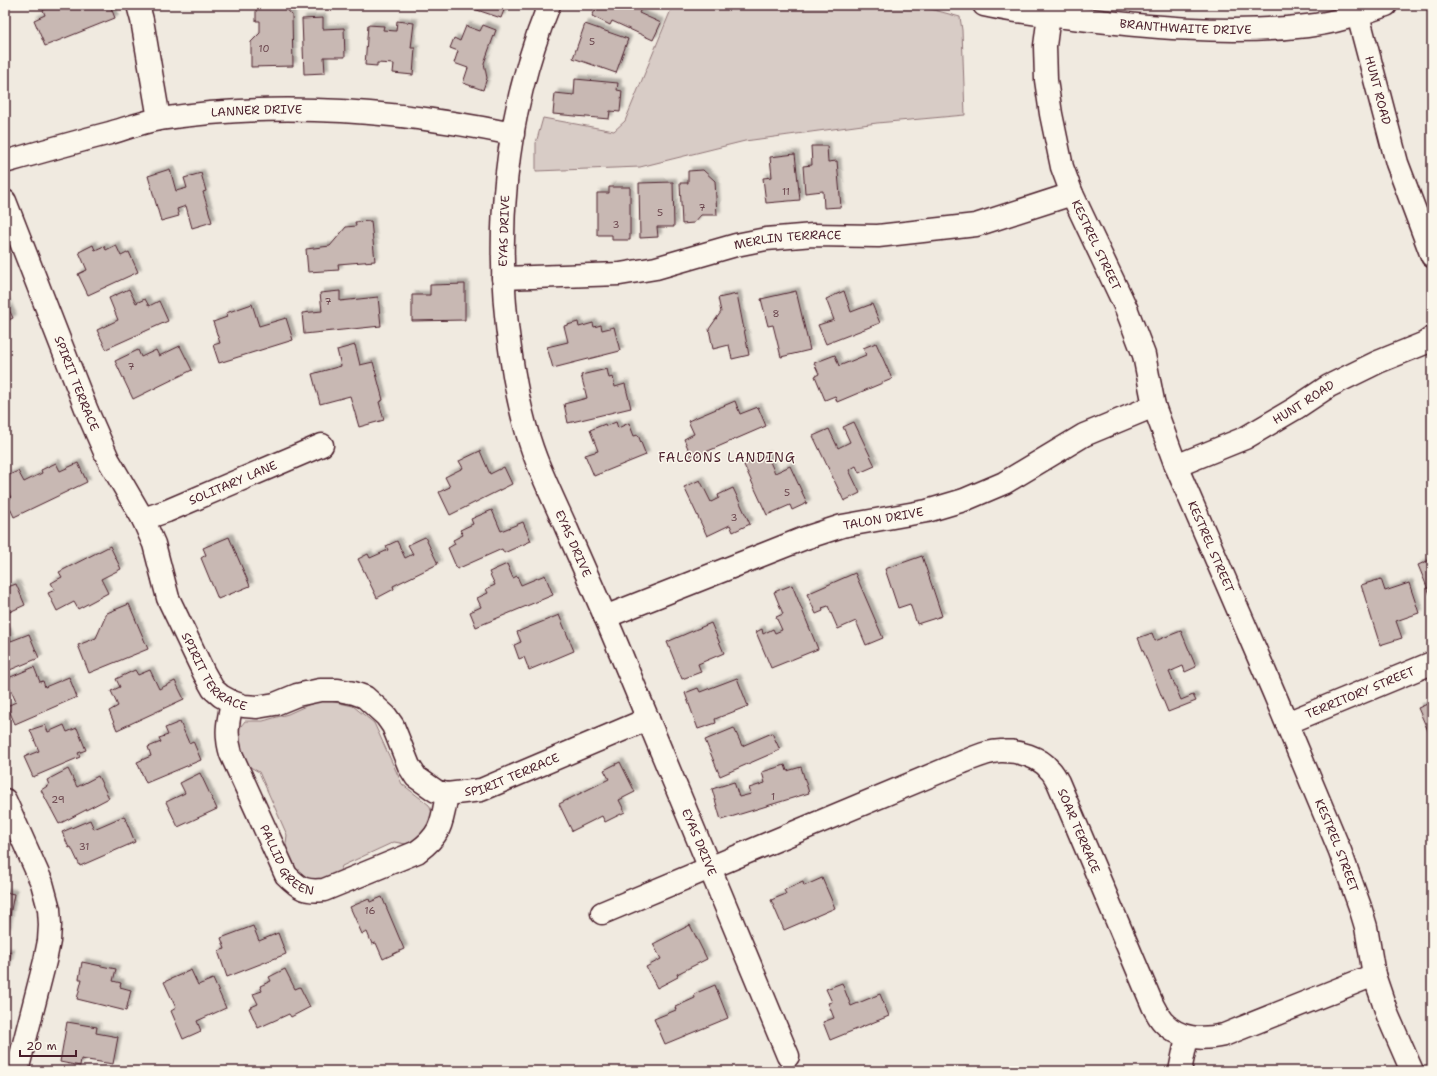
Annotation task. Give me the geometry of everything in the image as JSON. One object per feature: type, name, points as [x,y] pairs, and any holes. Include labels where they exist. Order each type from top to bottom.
[{"type":"street","points":[[138,5],[142,20],[159,120]]},
{"type":"street","name":"EYAS DRIVE","points":[[549,5],[520,95],[504,202],[502,278],[508,338],[515,382],[535,458],[605,617],[788,1056]]},
{"type":"street","name":"BRANTHWAITE DRIVE","points":[[984,5],[1049,15],[1147,26],[1230,29],[1308,26],[1358,15],[1386,5]]},
{"type":"street","name":"KESTREL STREET","points":[[1049,15],[1045,46],[1046,80],[1051,114],[1062,167],[1072,194],[1126,308],[1144,355],[1154,406],[1176,466],[1287,723],[1340,851],[1360,907],[1369,942],[1374,976],[1388,1016],[1412,1071]]},
{"type":"street","name":"HUNT ROAD","points":[[1358,15],[1397,163],[1432,256]]},
{"type":"street","name":"LANNER DRIVE","points":[[5,162],[159,120],[248,110],[326,110],[372,113],[421,118],[513,134]]},
{"type":"street","name":"MERLIN TERRACE","points":[[502,278],[620,274],[656,268],[736,245],[766,239],[813,235],[878,236],[976,225],[1072,194]]},
{"type":"street","name":"SPIRIT TERRACE","points":[[5,202],[86,411],[108,459],[143,519],[154,544],[168,598],[204,673],[213,689],[221,696],[244,706],[257,707],[275,704],[297,695],[320,690],[338,690],[365,697],[386,716],[393,726],[416,777],[436,791],[447,794],[481,790],[648,719]]},
{"type":"street","name":"HUNT ROAD","points":[[1176,466],[1245,438],[1296,408],[1329,386],[1378,362],[1425,343],[1432,338]]},
{"type":"street","name":"TALON DRIVE","points":[[605,617],[805,538],[842,526],[927,511],[964,500],[1004,483],[1084,435],[1154,406]]},
{"type":"street","name":"SOLITARY LANE","points":[[143,519],[167,511],[322,445]]},
{"type":"street","name":"TERRITORY STREET","points":[[1287,723],[1432,663]]},
{"type":"street","name":"PALLID GREEN","points":[[232,702],[227,736],[231,754],[286,875],[302,889],[311,891],[324,890],[417,852],[428,844],[436,835],[441,824],[447,794]]},
{"type":"street","name":"SOAR TERRACE","points":[[602,913],[984,754],[1002,750],[1019,753],[1034,758],[1049,767],[1058,782],[1153,1006],[1163,1021],[1172,1030],[1187,1037],[1212,1038],[1224,1035],[1374,976]]},
{"type":"street","points":[[5,800],[42,883],[49,909],[50,925],[45,961],[17,1071]]},
{"type":"street","points":[[1180,1071],[1187,1037]]},
{"type":"shaded area","points":[[673,5],[916,5],[960,17],[962,30],[965,115],[877,123],[745,141],[640,167],[536,171],[536,143],[543,118],[614,131],[625,121]]},
{"type":"shaded area","points":[[317,701],[330,701],[353,706],[374,723],[402,784],[429,805],[432,813],[431,823],[426,834],[406,844],[394,842],[342,866],[339,874],[322,880],[310,881],[297,874],[285,852],[287,835],[259,772],[245,764],[235,741],[237,731],[245,721],[263,721],[288,714]]},
{"type":"building","points":[[53,5],[83,5],[84,7],[89,5],[110,5],[115,18],[45,46],[34,20],[45,15],[43,10]]},
{"type":"building","points":[[256,5],[283,5],[292,15],[293,66],[251,67],[251,42],[260,33],[260,21],[256,21]]},
{"type":"building","points":[[462,5],[506,5],[501,18]]},
{"type":"building","points":[[598,5],[643,5],[639,13],[661,23],[653,40],[612,21],[610,25],[592,16]]},
{"type":"building","points":[[323,18],[323,29],[344,28],[345,57],[324,57],[325,73],[304,74],[302,19]]},
{"type":"building","points":[[397,21],[414,23],[411,48],[415,48],[413,75],[393,73],[394,64],[377,63],[377,66],[365,65],[368,25],[384,26],[383,30],[396,31]]},
{"type":"building","points":[[585,24],[628,39],[616,73],[573,58]]},
{"type":"building","points":[[483,25],[496,30],[484,63],[487,78],[483,90],[463,83],[468,68],[454,63],[458,51],[450,48],[454,38],[460,41],[466,26],[480,31]]},
{"type":"building","points":[[575,79],[618,83],[617,90],[622,91],[620,112],[610,111],[609,119],[553,114],[555,93],[574,95]]},
{"type":"building","points":[[811,146],[827,146],[828,162],[837,161],[841,207],[824,208],[823,191],[805,193],[803,166],[812,165]]},
{"type":"building","points":[[795,154],[800,200],[766,203],[763,178],[772,177],[770,157]]},
{"type":"building","points":[[170,169],[176,191],[187,188],[184,178],[201,173],[206,191],[203,192],[212,222],[192,228],[186,206],[177,209],[179,216],[161,221],[148,176]]},
{"type":"building","points":[[703,170],[715,181],[717,215],[701,215],[694,223],[682,224],[680,183],[688,183],[688,171]]},
{"type":"building","points":[[673,182],[674,227],[657,227],[658,237],[640,238],[639,183]]},
{"type":"building","points":[[609,187],[630,187],[630,240],[612,240],[612,235],[597,235],[597,193],[609,193]]},
{"type":"building","points":[[371,221],[375,261],[338,264],[339,270],[308,272],[306,249],[330,246],[346,227],[356,226],[355,222]]},
{"type":"building","points":[[93,245],[95,250],[104,246],[106,250],[116,245],[121,256],[129,252],[138,272],[88,295],[78,274],[87,270],[79,252]]},
{"type":"building","points":[[465,284],[465,320],[412,321],[412,295],[430,295],[430,285]]},
{"type":"building","points":[[129,289],[136,303],[145,299],[149,306],[159,301],[168,321],[106,349],[97,330],[118,320],[109,298]]},
{"type":"building","points":[[340,291],[340,301],[378,297],[381,326],[304,334],[302,313],[322,311],[320,293]]},
{"type":"building","points":[[796,291],[810,350],[781,357],[773,325],[768,326],[761,299]]},
{"type":"building","points":[[844,291],[851,312],[872,304],[880,323],[826,344],[818,325],[834,320],[826,299]]},
{"type":"building","points":[[737,294],[749,355],[732,359],[729,345],[713,349],[709,329],[721,312],[718,298]]},
{"type":"building","points":[[5,301],[13,318],[5,322]]},
{"type":"building","points":[[252,304],[259,326],[286,318],[293,340],[219,363],[213,345],[220,343],[213,322],[227,317],[226,313]]},
{"type":"building","points":[[578,322],[579,327],[593,323],[594,327],[601,325],[602,330],[614,327],[620,351],[553,368],[547,347],[568,342],[564,326]]},
{"type":"building","points":[[876,343],[892,379],[837,402],[835,396],[825,400],[815,376],[819,374],[814,363],[835,355],[839,366],[866,355],[863,348]]},
{"type":"building","points":[[355,345],[360,365],[373,362],[383,400],[379,402],[384,420],[359,427],[350,396],[320,404],[312,374],[341,366],[337,350]]},
{"type":"building","points":[[180,346],[192,370],[133,399],[115,361],[138,350],[141,357],[156,350],[159,356]]},
{"type":"building","points":[[607,369],[609,378],[613,377],[615,387],[625,384],[631,408],[568,423],[564,404],[587,398],[581,375]]},
{"type":"building","points":[[735,401],[740,414],[758,407],[766,426],[692,458],[684,439],[694,434],[688,421]]},
{"type":"building","points":[[616,422],[618,428],[629,423],[634,436],[638,435],[646,455],[594,476],[585,455],[598,451],[590,430],[605,424],[606,426]]},
{"type":"building","points":[[854,422],[875,466],[859,473],[856,466],[849,470],[860,493],[844,501],[813,436],[829,429],[838,448],[850,442],[843,427]]},
{"type":"building","points":[[480,451],[490,474],[504,467],[512,484],[450,515],[439,492],[450,487],[445,477],[463,468],[459,461]]},
{"type":"building","points":[[767,455],[775,473],[790,466],[807,503],[792,510],[790,505],[767,515],[744,465]]},
{"type":"building","points":[[56,463],[60,471],[78,463],[87,482],[14,517],[6,500],[11,498],[5,485],[5,477],[18,471],[24,482],[42,473],[41,470]]},
{"type":"building","points":[[700,480],[711,502],[719,498],[718,495],[733,488],[750,524],[733,532],[730,525],[707,536],[684,487]]},
{"type":"building","points":[[492,510],[501,531],[523,522],[531,541],[504,553],[502,549],[457,569],[448,548],[455,544],[453,540],[463,535],[460,530],[473,524],[471,519]]},
{"type":"building","points":[[229,537],[250,586],[218,599],[201,558],[206,555],[203,548]]},
{"type":"building","points":[[425,537],[438,564],[393,586],[394,589],[377,598],[358,559],[368,554],[370,558],[388,550],[386,546],[397,541],[405,558],[413,554],[408,545]]},
{"type":"building","points":[[110,546],[121,569],[101,579],[108,593],[78,609],[74,602],[57,611],[48,593],[55,590],[51,583],[62,577],[59,572]]},
{"type":"building","points":[[922,556],[942,616],[917,624],[910,604],[898,608],[885,569]]},
{"type":"building","points":[[1432,559],[1432,599],[1418,565]]},
{"type":"building","points":[[507,564],[513,578],[517,576],[521,585],[545,575],[553,595],[476,627],[470,612],[481,607],[477,598],[488,593],[486,589],[495,585],[489,572]]},
{"type":"building","points":[[855,573],[883,638],[866,645],[856,621],[838,629],[828,606],[822,608],[823,611],[816,614],[807,594]]},
{"type":"building","points":[[1381,579],[1385,591],[1409,583],[1419,613],[1396,621],[1402,638],[1380,645],[1361,585]]},
{"type":"building","points":[[16,584],[25,605],[5,614],[5,588]]},
{"type":"building","points":[[792,585],[818,649],[771,668],[756,632],[762,629],[763,634],[773,629],[775,633],[782,630],[776,617],[783,614],[774,592]]},
{"type":"building","points":[[129,604],[148,649],[89,673],[78,645],[96,638],[107,613]]},
{"type":"building","points":[[559,615],[574,651],[529,670],[524,657],[519,659],[514,645],[521,642],[517,632]]},
{"type":"building","points":[[711,623],[724,653],[698,664],[701,672],[682,679],[667,642]]},
{"type":"building","points":[[7,630],[11,641],[29,634],[39,658],[5,672],[5,631]]},
{"type":"building","points":[[1181,631],[1196,667],[1185,672],[1183,666],[1169,672],[1181,700],[1193,695],[1196,701],[1168,712],[1138,638],[1152,633],[1155,641]]},
{"type":"building","points":[[34,667],[40,682],[43,681],[45,687],[69,677],[77,697],[15,724],[7,706],[16,702],[6,679]]},
{"type":"building","points":[[135,670],[138,675],[150,670],[159,689],[175,681],[184,699],[117,730],[109,711],[118,706],[111,691],[120,687],[116,679]]},
{"type":"building","points":[[737,678],[748,706],[715,719],[716,723],[698,729],[685,693],[698,688],[700,692]]},
{"type":"building","points":[[1432,702],[1432,740],[1418,708]]},
{"type":"building","points":[[180,722],[189,743],[193,741],[201,760],[146,783],[137,762],[151,756],[148,747],[161,742],[159,738],[168,735],[165,728]]},
{"type":"building","points":[[45,725],[48,732],[64,725],[67,732],[77,728],[86,750],[78,753],[80,757],[33,777],[24,757],[39,751],[30,730]]},
{"type":"building","points":[[734,728],[742,746],[772,733],[780,750],[720,776],[705,740]]},
{"type":"building","points":[[620,762],[635,792],[619,800],[625,812],[605,822],[602,816],[572,831],[559,804],[609,779],[604,770]]},
{"type":"building","points":[[785,765],[787,771],[801,767],[809,793],[721,820],[712,789],[734,782],[739,797],[751,794],[749,788],[765,783],[762,772]]},
{"type":"building","points":[[68,769],[77,787],[98,776],[109,798],[59,824],[41,790],[49,785],[47,780]]},
{"type":"building","points":[[200,773],[217,809],[178,827],[166,802],[185,793],[180,783]]},
{"type":"building","points":[[124,816],[135,842],[80,866],[71,847],[69,848],[62,832],[90,820],[94,829]]},
{"type":"building","points":[[822,878],[835,908],[784,930],[771,900],[786,894],[784,890],[803,882],[804,886]]},
{"type":"building","points":[[5,892],[14,894],[7,931],[5,931]]},
{"type":"building","points":[[382,897],[404,949],[383,959],[376,943],[372,944],[367,932],[362,934],[350,907],[369,899],[370,902]]},
{"type":"building","points":[[690,925],[707,959],[677,974],[678,977],[657,988],[646,967],[661,959],[653,944]]},
{"type":"building","points":[[253,926],[259,941],[278,933],[286,954],[227,977],[218,951],[225,949],[221,938]]},
{"type":"building","points":[[5,952],[11,953],[7,968],[5,968]]},
{"type":"building","points":[[82,962],[116,969],[113,981],[121,983],[120,987],[131,990],[126,1011],[77,999],[82,979],[79,979]]},
{"type":"building","points":[[285,969],[295,989],[300,987],[310,1007],[291,1017],[289,1014],[258,1028],[249,1008],[258,1004],[253,994],[262,991],[260,986],[271,981],[269,977]]},
{"type":"building","points":[[191,970],[198,985],[213,979],[226,1008],[197,1021],[201,1031],[183,1039],[171,1011],[176,1008],[164,982]]},
{"type":"building","points":[[842,983],[851,1006],[880,994],[889,1016],[830,1040],[823,1022],[834,1018],[828,1003],[832,1002],[826,989]]},
{"type":"building","points":[[715,985],[728,1018],[665,1044],[654,1019],[676,1010],[675,1007],[695,998],[694,994]]},
{"type":"building","points":[[67,1022],[97,1027],[96,1033],[118,1037],[113,1064],[81,1059],[80,1066],[60,1062]]},
{"type":"district","name":"FALCONS LANDING","points":[[727,457]]}]
